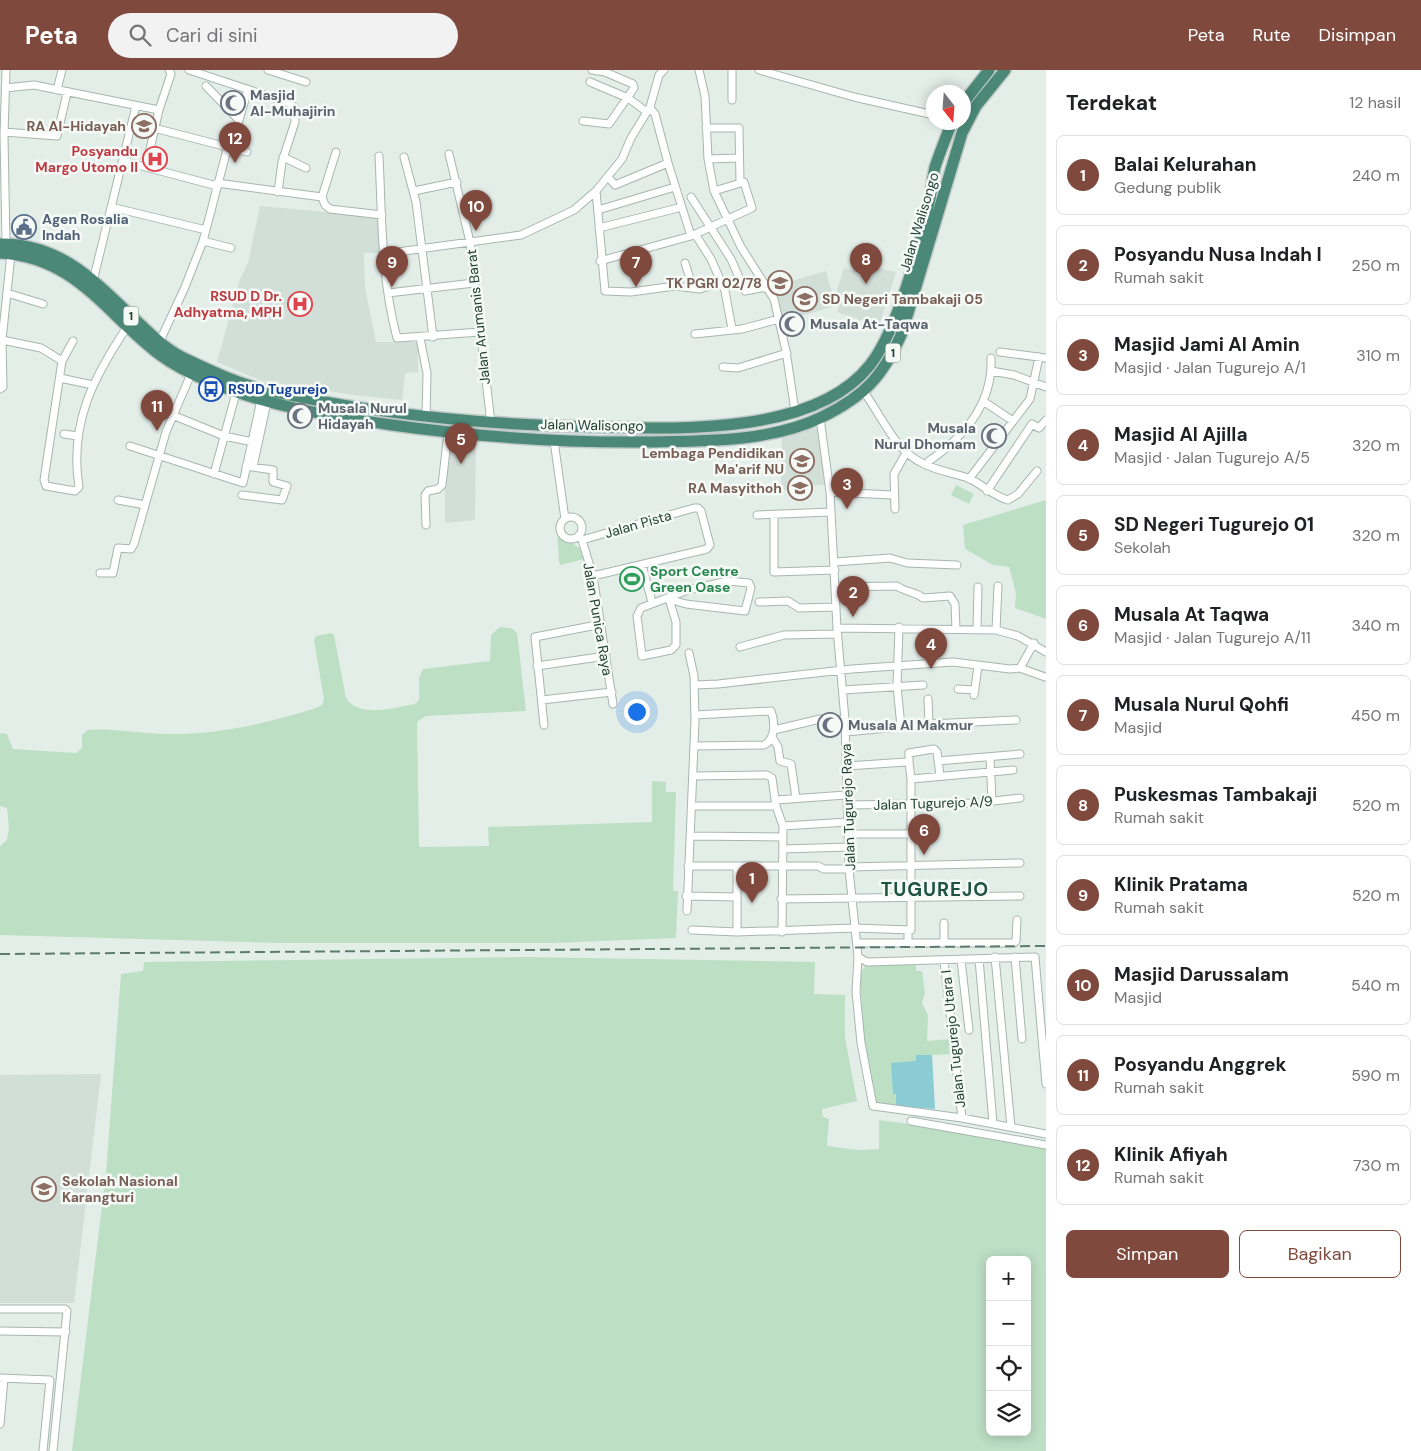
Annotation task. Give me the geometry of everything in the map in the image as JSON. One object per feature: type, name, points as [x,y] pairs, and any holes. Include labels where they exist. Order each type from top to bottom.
[{"type":"highway","points":[[971,93],[989,70]]},
{"type":"highway","name":"Jalan Walisongo","points":[[4,249],[39,260],[70,275],[159,354],[191,374],[236,393],[264,401],[354,421],[448,432],[554,440],[616,442],[713,441],[781,432],[820,418],[864,392],[877,379],[890,360],[902,333],[962,133],[976,106],[1005,70]]},
{"type":"highway","name":"Jalan Walisongo","points":[[4,249],[29,246],[56,255],[93,281],[159,343],[185,359],[243,384],[265,390],[369,411],[426,418],[524,426],[704,428],[749,422],[795,411],[833,396],[851,384],[870,366],[886,340],[902,297],[929,202],[934,169],[949,130]]},
{"type":"highway","points":[[616,428],[616,442]]},
{"type":"street","points":[[57,90],[62,70]]},
{"type":"street","points":[[146,167],[154,128],[170,74],[169,70]]},
{"type":"street","points":[[189,70],[289,103],[294,107],[295,122],[283,157],[278,192]]},
{"type":"street","points":[[268,70],[306,82]]},
{"type":"street","points":[[583,121],[609,124],[634,88],[633,84],[605,72],[592,70]]},
{"type":"street","points":[[383,254],[527,234],[574,210],[596,191],[622,159],[631,138],[649,110],[659,75],[664,70]]},
{"type":"street","points":[[698,70],[705,96],[708,160],[714,191],[726,219],[774,299],[786,353],[795,411]]},
{"type":"street","points":[[732,70],[732,100]]},
{"type":"street","points":[[761,70],[854,97],[926,112]]},
{"type":"street","points":[[2,388],[2,340],[7,293],[2,190],[4,71]]},
{"type":"street","points":[[590,82],[628,98],[655,114],[682,207],[693,235],[710,255],[721,282],[732,329]]},
{"type":"street","points":[[5,88],[34,85],[159,110]]},
{"type":"street","points":[[206,86],[239,120]]},
{"type":"street","points":[[159,343],[185,287],[203,241],[228,146],[233,141],[248,89]]},
{"type":"street","points":[[3,134],[57,136],[67,93]]},
{"type":"street","points":[[93,281],[136,106]]},
{"type":"street","points":[[154,128],[247,152]]},
{"type":"street","points":[[706,128],[739,128],[740,183]]},
{"type":"street","points":[[336,152],[322,197],[325,205],[330,209],[382,214]]},
{"type":"street","name":"Jalan Arumanis Barat","points":[[449,154],[470,242],[491,423]]},
{"type":"street","points":[[379,156],[383,254],[396,337],[399,339],[420,338],[480,332]]},
{"type":"street","points":[[283,157],[306,168]]},
{"type":"street","points":[[404,157],[414,191],[433,337]]},
{"type":"street","points":[[708,160],[739,158]]},
{"type":"street","points":[[123,161],[217,185],[322,197]]},
{"type":"street","points":[[608,178],[616,185],[669,164]]},
{"type":"street","points":[[414,191],[457,182]]},
{"type":"street","points":[[600,261],[693,235],[752,208],[745,183],[714,191]]},
{"type":"street","points":[[598,210],[675,186]]},
{"type":"street","points":[[596,191],[600,261],[603,289],[606,292],[631,292],[675,286],[700,289],[721,282]]},
{"type":"street","points":[[691,197],[709,228],[731,259],[745,291],[767,287]]},
{"type":"street","points":[[112,207],[206,230]]},
{"type":"street","points":[[599,228],[682,207]]},
{"type":"street","points":[[203,241],[231,248]]},
{"type":"street","points":[[685,263],[694,288]]},
{"type":"street","points":[[388,293],[474,283]]},
{"type":"street","points":[[7,293],[43,304]]},
{"type":"street","points":[[695,334],[732,329],[779,319]]},
{"type":"street","points":[[72,341],[62,361],[44,480],[46,486],[75,491],[78,489],[75,460],[76,436],[93,385],[127,327]]},
{"type":"street","points":[[420,338],[427,373],[426,418]]},
{"type":"street","points":[[2,340],[41,348],[62,361]]},
{"type":"street","points":[[969,479],[1030,399],[1042,357],[1000,352]]},
{"type":"street","points":[[723,367],[738,368],[786,353]]},
{"type":"street","points":[[929,461],[950,446],[970,425],[979,412],[991,371],[991,358]]},
{"type":"street","points":[[991,371],[1014,375],[1046,387]]},
{"type":"street","points":[[100,573],[114,573],[118,548],[132,548],[159,455],[173,414],[191,374]]},
{"type":"street","points":[[60,378],[93,385]]},
{"type":"street","points":[[864,392],[895,442],[906,453],[924,464],[969,479],[987,491],[1006,500],[1011,499],[1037,471]]},
{"type":"street","points":[[214,474],[236,393]]},
{"type":"street","points":[[130,446],[243,483],[250,466],[264,401]]},
{"type":"street","points":[[983,401],[1013,421]]},
{"type":"street","points":[[155,408],[224,436],[254,442]]},
{"type":"street","name":"Jalan Tugurejo Raya","points":[[820,418],[830,492],[837,631],[846,732],[849,868],[858,957],[856,992],[861,1043],[873,1106],[962,1118]]},
{"type":"street","points":[[987,491],[1032,424],[1039,428],[1046,420]]},
{"type":"street","points":[[426,525],[424,495],[428,491],[438,489],[442,485],[448,432]]},
{"type":"street","points":[[64,434],[76,436]]},
{"type":"street","points":[[554,440],[565,519],[561,526],[563,534],[570,538],[580,538],[582,529],[580,521],[573,517],[565,519]]},
{"type":"street","points":[[895,510],[894,474],[906,453]]},
{"type":"street","points":[[242,495],[284,499],[286,485],[273,482],[274,471],[250,466]]},
{"type":"street","points":[[830,492],[894,495]]},
{"type":"street","points":[[118,500],[145,505]]},
{"type":"street","name":"Jalan Pista","points":[[580,538],[694,508],[698,508],[701,511],[710,545],[707,550],[644,564]]},
{"type":"street","points":[[757,516],[831,512]]},
{"type":"street","points":[[774,514],[773,570],[776,573],[835,570]]},
{"type":"street","name":"Jalan Punica Raya","points":[[580,538],[593,576],[613,704]]},
{"type":"street","points":[[835,562],[890,558],[907,564],[957,565]]},
{"type":"street","points":[[593,576],[644,564],[654,602]]},
{"type":"street","points":[[669,599],[676,622],[676,645],[671,650],[642,656],[637,616],[641,608],[654,602],[669,599],[688,590],[728,581],[749,583],[751,588],[745,611],[686,604],[669,599]]},
{"type":"street","points":[[836,586],[896,586],[907,592],[919,594],[923,598],[946,596],[953,598],[956,629]]},
{"type":"street","points":[[996,630],[998,586]]},
{"type":"street","points":[[977,629],[978,587]]},
{"type":"street","points":[[759,602],[788,602],[799,608],[836,607]]},
{"type":"street","points":[[544,725],[535,637],[602,624]]},
{"type":"street","points":[[899,627],[897,686],[901,727]]},
{"type":"street","points":[[740,647],[784,635],[899,627],[996,630],[1034,643],[1046,652]]},
{"type":"street","points":[[1020,668],[1034,643]]},
{"type":"street","points":[[687,911],[686,896],[692,806],[695,715],[693,672],[689,653]]},
{"type":"street","points":[[537,666],[606,656]]},
{"type":"street","points":[[694,685],[723,684],[841,670],[953,662],[1010,669],[1020,668],[1045,677]]},
{"type":"street","points":[[958,689],[975,693],[978,666]]},
{"type":"street","points":[[843,690],[923,685]]},
{"type":"street","points":[[542,700],[612,692]]},
{"type":"street","points":[[928,699],[929,724]]},
{"type":"street","points":[[695,715],[772,711],[773,733],[780,761],[791,764],[796,798]]},
{"type":"street","points":[[694,746],[764,745],[773,733],[820,719],[845,720]]},
{"type":"street","points":[[846,732],[929,724],[1016,720]]},
{"type":"street","points":[[908,943],[912,897],[909,753],[934,749],[940,776]]},
{"type":"street","points":[[938,761],[1020,754]]},
{"type":"street","points":[[990,757],[992,801]]},
{"type":"street","points":[[847,766],[909,762]]},
{"type":"street","points":[[911,779],[1013,770]]},
{"type":"street","points":[[693,776],[771,776],[783,826],[782,932]]},
{"type":"street","points":[[692,806],[776,803],[796,798],[846,795]]},
{"type":"street","name":"Jalan Tugurejo A/9","points":[[847,805],[911,805],[1020,798]]},
{"type":"street","points":[[783,826],[848,822]]},
{"type":"street","points":[[848,834],[911,834]]},
{"type":"street","points":[[690,836],[783,837]]},
{"type":"street","points":[[782,848],[849,847]]},
{"type":"street","points":[[688,866],[849,868],[1020,863]]},
{"type":"street","points":[[737,866],[737,932]]},
{"type":"street","points":[[686,896],[736,896]]},
{"type":"street","points":[[781,899],[1020,896]]},
{"type":"street","points":[[857,943],[1015,942],[1017,920]]},
{"type":"street","points":[[944,922],[944,943]]},
{"type":"street","points":[[692,930],[782,932],[854,928],[910,930]]},
{"type":"street","points":[[858,957],[867,962],[1035,957],[1046,1084]]},
{"type":"street","points":[[995,957],[1011,1127]]},
{"type":"street","points":[[1015,957],[1022,1039]]},
{"type":"street","points":[[979,959],[993,1123]]},
{"type":"street","points":[[961,960],[969,1030]]},
{"type":"street","name":"Jalan Tugurejo Utara I","points":[[944,961],[962,1118]]},
{"type":"street","points":[[962,1118],[1046,1134]]},
{"type":"street","points":[[911,1121],[1046,1145]]},
{"type":"street","points":[[0,1310],[66,1311],[66,1330],[53,1451]]},
{"type":"street","points":[[0,1331],[66,1330]]},
{"type":"street","points":[[0,1424],[2,1378],[47,1379],[50,1382],[42,1451]]},
{"type":"shaded area","name":"RSUD D Dr. Adhyatma, MPH","points":[[260,206],[380,217],[379,253],[364,253],[365,288],[376,342],[418,342],[418,372],[405,373],[402,400],[361,396],[262,381],[217,362],[239,282],[248,263]]},
{"type":"shaded area","points":[[859,264],[896,272],[879,326],[837,312],[841,298],[835,296],[844,268],[857,271]]},
{"type":"shaded area","name":"SD Negeri Tambakaji 05","points":[[826,271],[836,306],[782,321],[774,292],[789,285],[788,282]]},
{"type":"shaded area","name":"Lembaga Pendidikan Ma'arif NU","points":[[818,428],[826,485],[794,485],[793,490],[781,490],[782,437]]},
{"type":"shaded area","points":[[450,437],[476,440],[475,520],[445,523],[445,488]]},
{"type":"shaded area","name":"Sekolah Nasional Karangturi","points":[[101,1074],[74,1303],[0,1303],[0,1075]]},
{"type":"green space","points":[[956,485],[974,494],[969,504],[951,495]]},
{"type":"green space","points":[[1046,500],[1046,619],[1015,608],[1016,593],[1009,567],[993,565],[965,549],[963,525]]},
{"type":"green space","points":[[557,526],[563,537],[582,550],[584,559],[561,565],[559,562]]},
{"type":"green space","points":[[500,627],[511,628],[517,633],[526,711],[426,716],[417,722],[419,847],[489,846],[488,827],[652,822],[652,781],[666,782],[666,792],[676,792],[673,891],[678,891],[676,938],[552,943],[279,943],[0,935],[0,846],[7,840],[9,828],[7,808],[0,806],[0,733],[7,734],[13,749],[76,753],[82,748],[82,735],[88,730],[187,734],[243,727],[316,708],[322,705],[324,699],[314,640],[316,636],[331,633],[334,635],[346,698],[352,704],[359,708],[378,710],[415,704],[419,700],[419,678],[423,669],[490,661],[491,635]]},
{"type":"green space","points":[[528,957],[815,962],[814,994],[845,995],[845,1038],[857,1101],[822,1109],[823,1117],[829,1119],[827,1146],[859,1150],[879,1149],[879,1120],[953,1130],[1046,1149],[1046,1451],[72,1451],[106,1173],[121,974],[143,971],[144,962]]},
{"type":"green space","points":[[866,965],[916,965],[916,971],[922,971],[925,993],[922,1003],[928,1015],[927,1041],[951,1039],[952,1054],[916,1056],[916,1061],[893,1094],[896,1094],[896,1106],[877,1104],[875,1101],[864,1043],[860,973]]},
{"type":"water","points":[[916,1055],[932,1055],[935,1109],[896,1106],[896,1094],[893,1094],[891,1063],[916,1061]]},
{"type":"railway","points":[[0,954],[1046,946]]},
{"type":"place","name":"Masjid Al-Muhajirin","points":[[233,103]]},
{"type":"place","name":"RA Al-Hidayah","points":[[144,126]]},
{"type":"place","name":"Posyandu Margo Utomo II","points":[[155,159]]},
{"type":"place","name":"Klinik Afiyah","points":[[235,163]]},
{"type":"place","name":"Agen Rosalia Indah","points":[[24,227]]},
{"type":"place","name":"Masjid Darussalam","points":[[476,231]]},
{"type":"place","name":"TK PGRI 02/78","points":[[780,283]]},
{"type":"place","name":"Puskesmas Tambakaji","points":[[866,284]]},
{"type":"place","name":"Klinik Pratama","points":[[392,287]]},
{"type":"place","name":"Musala Nurul Qohfi","points":[[636,287]]},
{"type":"place","name":"SD Negeri Tambakaji 05","points":[[805,299]]},
{"type":"place","name":"RSUD D Dr. Adhyatma, MPH","points":[[300,304]]},
{"type":"place","name":"Musala At-Taqwa","points":[[792,324]]},
{"type":"place","name":"RSUD Tugurejo","points":[[211,389]]},
{"type":"place","name":"Musala Nurul Hidayah","points":[[300,416]]},
{"type":"place","name":"Posyandu Anggrek","points":[[157,431]]},
{"type":"place","name":"Musala Nurul Dhomam","points":[[994,436]]},
{"type":"place","name":"Lembaga Pendidikan Ma'arif NU","points":[[802,461]]},
{"type":"place","name":"SD Negeri Tugurejo 01","points":[[461,464]]},
{"type":"place","name":"RA Masyithoh","points":[[800,488]]},
{"type":"place","name":"Masjid Jami Al Amin","points":[[847,509]]},
{"type":"place","name":"Sport Centre Green Oase","points":[[632,579]]},
{"type":"place","name":"Posyandu Nusa Indah I","points":[[853,617]]},
{"type":"place","name":"Masjid Al Ajilla","points":[[931,669]]},
{"type":"place","name":"Musala Al Makmur","points":[[830,725]]},
{"type":"place","name":"Musala At Taqwa","points":[[924,855]]},
{"type":"place","name":"Balai Kelurahan","points":[[752,903]]},
{"type":"place","name":"Sekolah Nasional Karangturi","points":[[44,1189]]},
{"type":"district","name":"TUGUREJO","points":[[935,889]]}]
